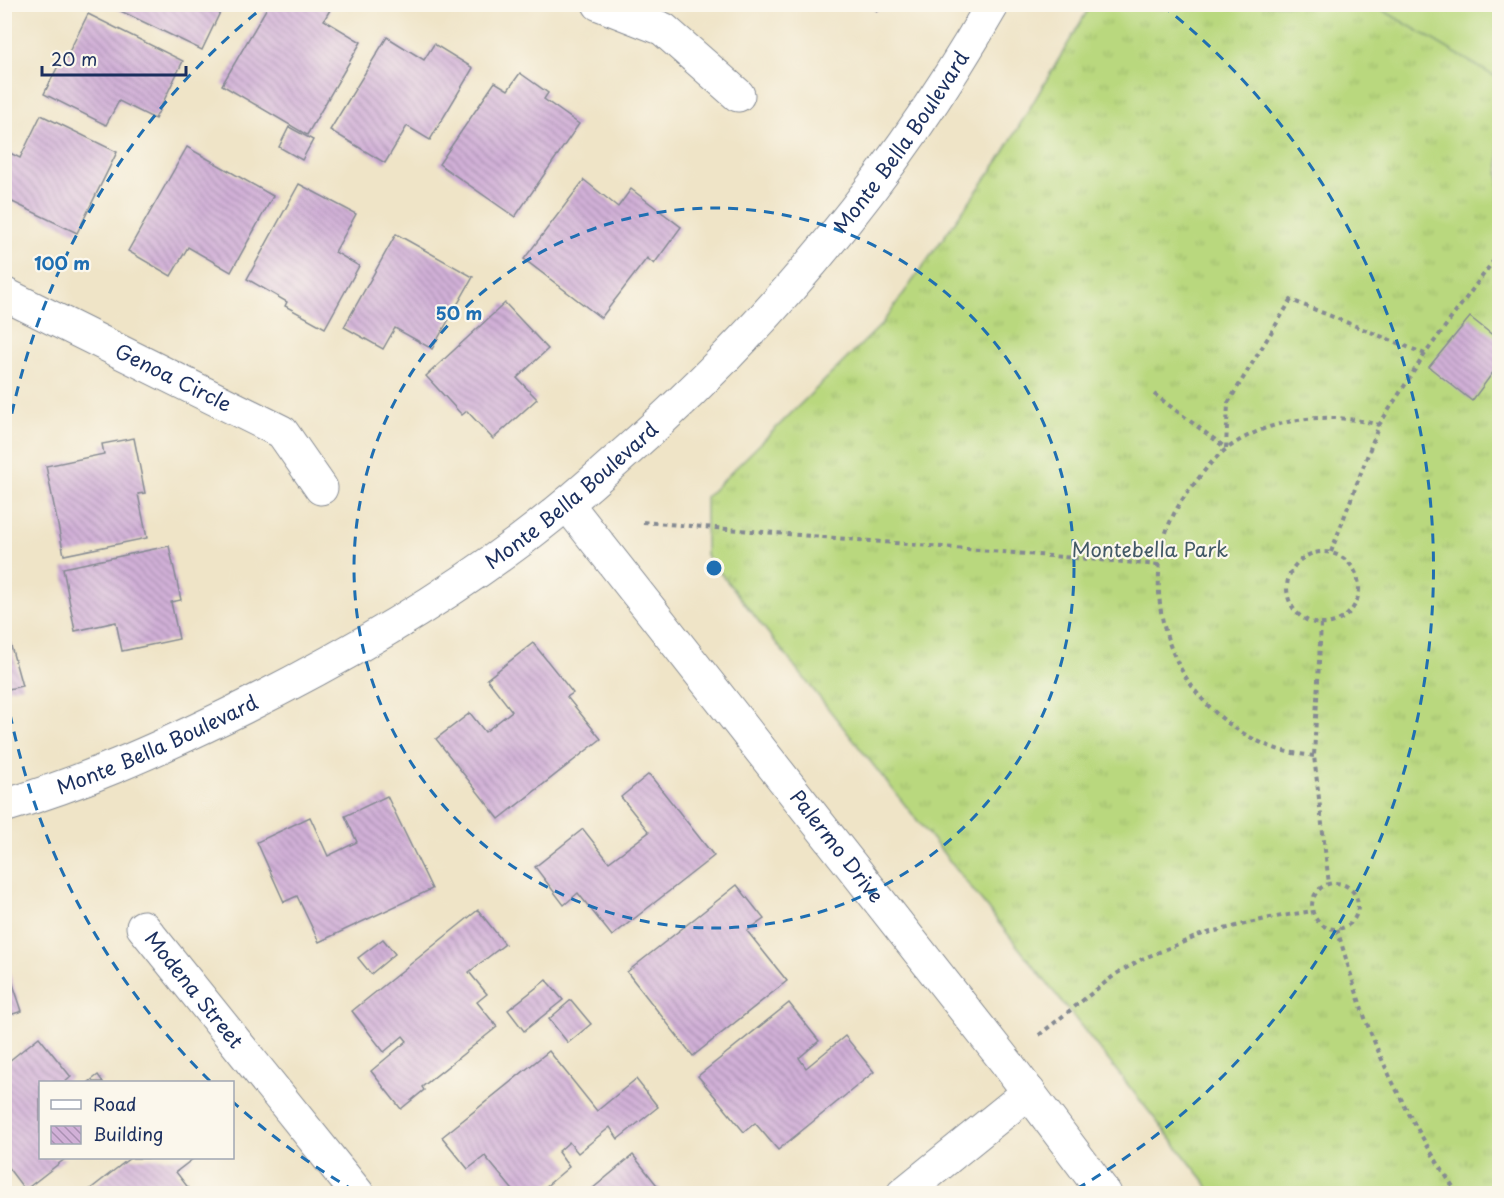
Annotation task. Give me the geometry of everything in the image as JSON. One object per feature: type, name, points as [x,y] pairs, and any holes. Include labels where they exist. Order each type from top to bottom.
[{"type":"street","points":[[599,4],[663,29],[738,96]]},
{"type":"street","name":"Monte Bella Boulevard","points":[[4,806],[119,765],[265,697],[374,637],[457,585],[567,504],[655,427],[706,377],[770,312],[822,252],[874,186],[918,123],[965,54],[993,4]]},
{"type":"street","name":"Genoa Circle","points":[[4,294],[282,432],[321,488]]},
{"type":"street","name":"Palermo Drive","points":[[567,504],[1006,1062],[1105,1194]]},
{"type":"street","name":"Modena Street","points":[[143,927],[358,1194]]},
{"type":"street","points":[[903,1194],[1029,1092]]},
{"type":"path","points":[[1331,552],[1379,425],[1425,354],[1500,252]]},
{"type":"path","points":[[1226,448],[1228,403],[1291,300],[1425,354]]},
{"type":"path","points":[[1154,394],[1226,448]]},
{"type":"path","points":[[1314,756],[1275,748],[1239,731],[1209,709],[1184,676],[1165,635],[1158,601],[1159,566],[1163,543],[1171,520],[1184,496],[1205,469],[1226,448],[1253,432],[1286,421],[1326,417],[1356,418],[1379,425]]},
{"type":"path","points":[[643,522],[1159,566]]},
{"type":"path","points":[[1312,552],[1331,552],[1347,560],[1354,568],[1359,579],[1360,590],[1358,601],[1344,619],[1321,624],[1309,621],[1298,614],[1289,598],[1287,579],[1292,567],[1301,558],[1312,552]]},
{"type":"path","points":[[1321,624],[1314,756],[1329,884]]},
{"type":"path","points":[[1340,883],[1348,886],[1358,898],[1358,913],[1349,926],[1337,929],[1326,928],[1320,924],[1312,911],[1311,903],[1314,896],[1318,890],[1329,884],[1340,883]]},
{"type":"path","points":[[1006,1062],[1129,966],[1203,934],[1270,918],[1312,911]]},
{"type":"path","points":[[1337,929],[1366,1020],[1395,1087],[1458,1194]]},
{"type":"green space","name":"Montebella Park","points":[[1096,4],[1499,5],[1499,1193],[1211,1193],[1206,1183],[706,555],[706,497],[881,325],[999,160],[1089,8]]},
{"type":"green space","points":[[1374,5],[1499,5],[1499,67],[1494,76]]},
{"type":"building","points":[[106,4],[224,4],[202,50]]},
{"type":"building","points":[[269,4],[320,4],[330,10],[324,20],[361,42],[307,135],[222,85]]},
{"type":"building","points":[[867,4],[882,4],[877,11]]},
{"type":"building","points":[[88,14],[183,61],[155,119],[119,101],[106,125],[44,94],[63,56],[66,58]]},
{"type":"building","points":[[387,37],[424,60],[434,44],[473,68],[430,140],[407,126],[385,163],[330,130]]},
{"type":"building","points":[[520,73],[548,93],[544,99],[579,124],[515,217],[439,164],[495,82],[508,90]]},
{"type":"building","points":[[41,115],[117,152],[77,233],[4,198],[4,150],[20,158]]},
{"type":"building","points":[[289,127],[313,140],[302,160],[279,147]]},
{"type":"building","points":[[187,147],[273,196],[231,272],[188,247],[171,276],[128,251]]},
{"type":"building","points":[[584,180],[618,207],[631,189],[681,227],[654,264],[647,258],[601,318],[524,259]]},
{"type":"building","points":[[299,184],[356,214],[335,252],[359,266],[325,328],[285,306],[287,302],[247,279]]},
{"type":"building","points":[[396,234],[473,277],[432,349],[395,328],[383,349],[344,327]]},
{"type":"building","points":[[505,303],[548,349],[517,378],[537,399],[493,439],[467,411],[462,415],[426,376]]},
{"type":"building","points":[[1470,317],[1500,341],[1500,363],[1472,401],[1429,367]]},
{"type":"building","points":[[134,438],[145,493],[138,494],[147,538],[64,555],[46,466],[104,454],[102,444]]},
{"type":"building","points":[[169,546],[181,600],[171,602],[179,639],[122,651],[116,622],[75,631],[63,568]]},
{"type":"building","points":[[4,621],[22,686],[4,690]]},
{"type":"building","points":[[533,643],[573,693],[567,697],[601,739],[499,819],[436,739],[470,713],[485,732],[512,711],[487,679]]},
{"type":"building","points":[[649,774],[714,856],[612,936],[578,893],[564,905],[535,867],[583,829],[609,862],[649,832],[621,797]]},
{"type":"building","points":[[387,796],[432,889],[319,942],[297,896],[284,902],[257,842],[310,817],[328,856],[357,842],[345,816]]},
{"type":"building","points":[[737,885],[764,919],[747,931],[787,981],[693,1056],[627,972]]},
{"type":"building","points":[[478,910],[505,944],[469,972],[487,994],[477,1002],[497,1027],[422,1087],[424,1090],[401,1109],[371,1071],[407,1041],[403,1036],[384,1052],[352,1011]]},
{"type":"building","points":[[383,939],[395,954],[371,974],[358,958]]},
{"type":"building","points":[[4,942],[9,955],[4,957]]},
{"type":"building","points":[[4,961],[22,1011],[4,1017]]},
{"type":"building","points":[[546,980],[563,1000],[524,1031],[508,1010]]},
{"type":"building","points":[[571,1000],[591,1024],[568,1043],[549,1019]]},
{"type":"building","points":[[789,1003],[819,1041],[799,1058],[806,1068],[845,1036],[874,1072],[778,1150],[755,1123],[744,1132],[698,1076]]},
{"type":"building","points":[[39,1037],[71,1077],[66,1081],[39,1081],[39,1159],[65,1159],[25,1190],[6,1165],[4,1166],[4,1065]]},
{"type":"building","points":[[549,1051],[597,1111],[636,1079],[658,1107],[618,1139],[610,1127],[578,1153],[569,1142],[558,1152],[569,1167],[537,1194],[516,1194],[485,1156],[468,1169],[442,1137]]},
{"type":"building","points":[[98,1075],[102,1081],[90,1081]]},
{"type":"building","points":[[633,1155],[664,1194],[586,1194]]},
{"type":"building","points":[[129,1159],[193,1159],[176,1172],[193,1194],[84,1194]]}]
